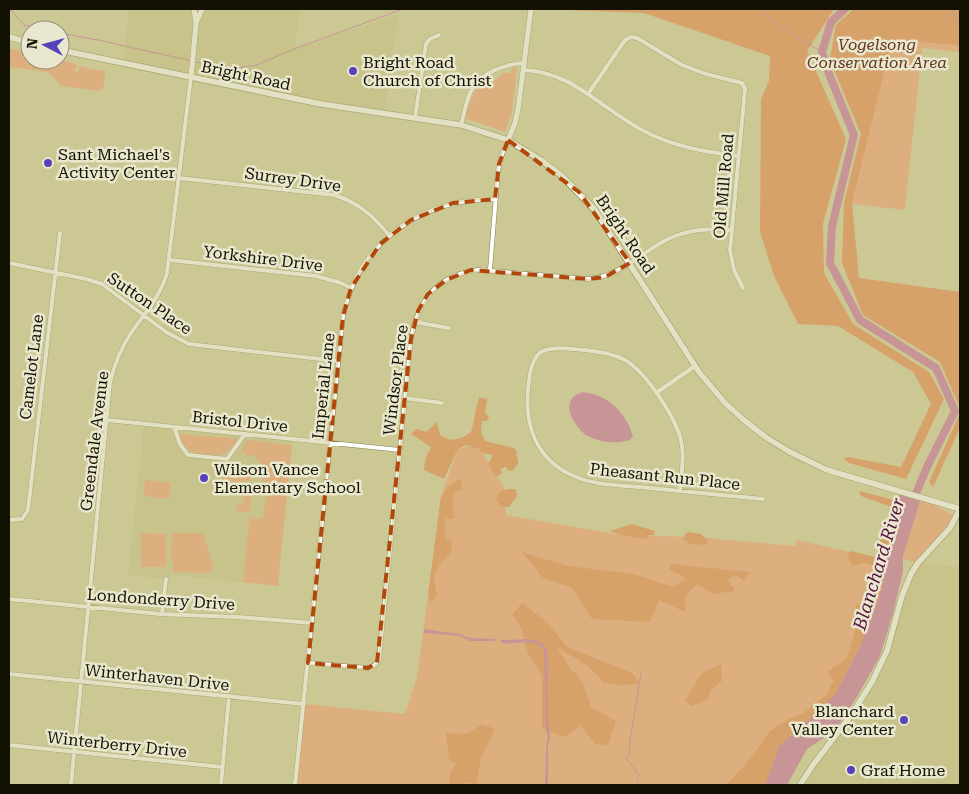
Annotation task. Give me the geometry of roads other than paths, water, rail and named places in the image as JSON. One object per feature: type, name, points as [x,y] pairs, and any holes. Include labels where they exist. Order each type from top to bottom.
[{"type":"main road","name":"Bright Road","points":[[70,52],[312,102],[461,125],[508,140],[552,168],[579,192],[601,218],[695,366],[730,408],[756,430],[778,445],[826,470],[960,509]]},
{"type":"main road","points":[[800,785],[852,714],[872,682],[887,651],[908,580],[918,563],[950,528],[960,509]]},
{"type":"street","name":"Greendale Avenue","points":[[70,785],[110,383],[116,361],[125,343],[160,294],[168,273],[192,68],[196,24],[194,9]]},
{"type":"street","name":"Greendale Avenue","points":[[196,24],[202,9]]},
{"type":"street","points":[[490,270],[499,164],[517,117],[531,9]]},
{"type":"street","points":[[415,118],[426,44],[430,39],[439,35]]},
{"type":"street","name":"Old Mill Road","points":[[588,94],[621,45],[631,37],[637,38],[682,65],[706,74],[740,81],[744,84],[730,250],[736,276],[743,288]]},
{"type":"street","points":[[461,125],[471,90],[478,82],[487,74],[509,65],[524,63]]},
{"type":"street","points":[[523,70],[561,78],[648,133],[690,148],[738,156]]},
{"type":"street","name":"Surrey Drive","points":[[179,178],[324,193],[343,197],[367,211],[389,235]]},
{"type":"street","name":"Imperial Lane","points":[[296,785],[338,361],[343,316],[351,288],[367,260],[389,235],[411,220],[430,210],[470,200],[495,199]]},
{"type":"street","name":"Windsor Place","points":[[308,663],[368,668],[378,662],[411,339],[415,322],[424,300],[441,284],[465,272],[490,270],[588,279],[611,274],[669,238],[681,233],[708,229],[732,230]]},
{"type":"street","name":"Camelot Lane","points":[[9,520],[22,519],[28,510],[60,233]]},
{"type":"street","name":"Yorkshire Drive","points":[[170,260],[316,276],[341,282],[351,288]]},
{"type":"street","name":"Sutton Place","points":[[9,263],[102,284],[166,332],[189,344],[338,361]]},
{"type":"street","points":[[415,322],[449,328]]},
{"type":"street","name":"Pheasant Run Place","points":[[656,394],[640,372],[622,358],[603,352],[566,349],[549,350],[540,353],[531,369],[527,399],[528,418],[534,438],[544,454],[570,475],[596,482],[763,499]]},
{"type":"street","points":[[680,491],[683,458],[681,438],[673,419],[656,394],[695,366]]},
{"type":"street","points":[[404,398],[442,402]]},
{"type":"street","name":"Bristol Drive","points":[[107,420],[400,450]]},
{"type":"street","points":[[174,427],[180,444],[188,455],[227,459],[245,434]]},
{"type":"street","points":[[162,614],[166,579]]},
{"type":"street","name":"Londonderry Drive","points":[[9,600],[162,614],[312,623]]},
{"type":"street","name":"Winterhaven Drive","points":[[9,674],[304,704]]},
{"type":"street","points":[[220,785],[229,696]]},
{"type":"street","name":"Winterberry Drive","points":[[9,745],[222,767]]},
{"type":"waterway","points":[[10,9],[20,20]]},
{"type":"waterway","points":[[195,62],[236,68],[257,65],[294,49],[403,9]]},
{"type":"waterway","points":[[758,9],[793,35],[822,52]]},
{"type":"waterway","name":"Blanchard River","points":[[845,9],[831,22],[822,52],[854,135],[832,226],[830,263],[860,320],[936,368],[955,411],[927,467],[912,503]]},
{"type":"waterway","points":[[950,9],[960,21]]},
{"type":"waterway","points":[[70,35],[192,61]]},
{"type":"waterway","points":[[637,783],[639,775],[626,758],[630,751],[641,673]]},
{"type":"place","name":"Bright Road Church of Christ","points":[[353,71]]},
{"type":"place","name":"Sant Michael's Activity Center","points":[[48,163]]},
{"type":"place","name":"Wilson Vance Elementary School","points":[[204,478]]},
{"type":"place","name":"Blanchard Valley Center","points":[[904,720]]},
{"type":"place","name":"Graf Home","points":[[851,770]]},
{"type":"park label","name":"Vogelsong Conservation Area","points":[[877,53]]}]
